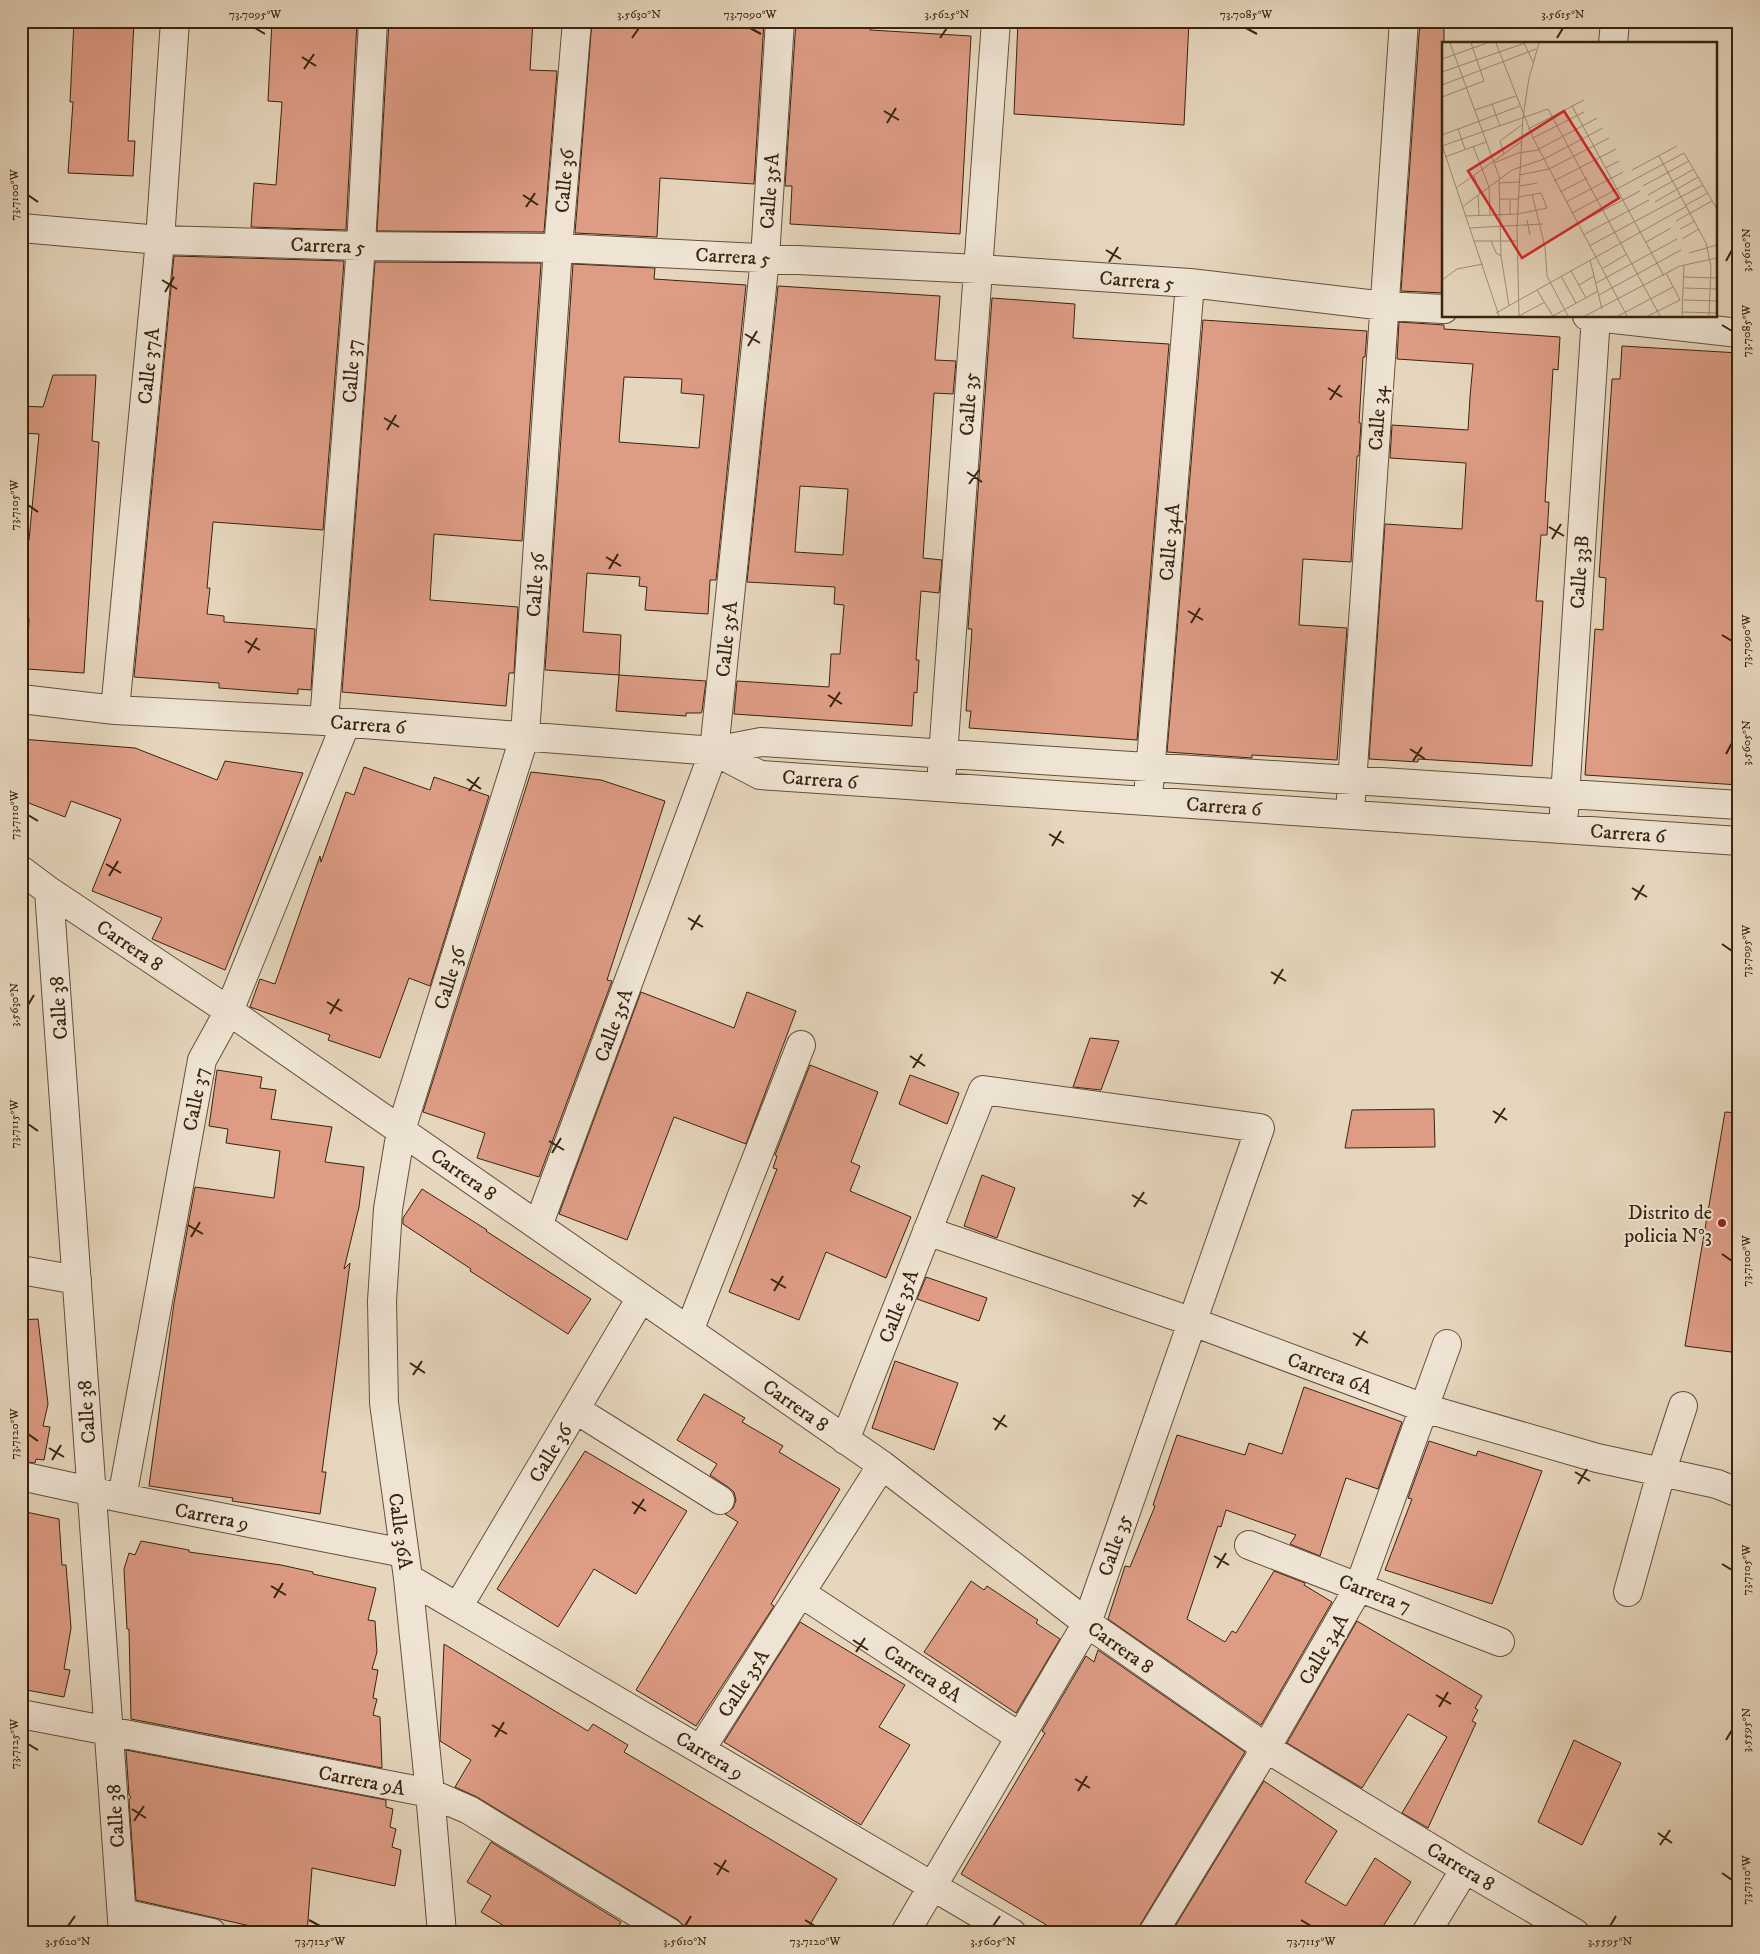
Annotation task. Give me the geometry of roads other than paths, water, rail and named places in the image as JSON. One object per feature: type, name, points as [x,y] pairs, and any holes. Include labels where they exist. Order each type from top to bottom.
[{"type":"street","name":"Calle 37A","points":[[115,710],[160,240],[175,21]]},
{"type":"street","name":"Calle 37","points":[[122,1498],[202,1060],[229,1011],[335,722],[373,21]]},
{"type":"street","name":"Calle 36","points":[[401,1130],[525,735],[558,248],[577,21]]},
{"type":"street","name":"Calle 35A","points":[[538,1226],[714,752],[765,258],[780,21]]},
{"type":"street","name":"Calle 35","points":[[941,787],[996,21]]},
{"type":"street","name":"Calle 34","points":[[1350,814],[1404,21]]},
{"type":"street","points":[[1613,42],[1615,21]]},
{"type":"street","name":"Carrera 5","points":[[21,228],[160,240],[361,246],[558,248],[978,269],[1190,283],[1385,306],[1442,309]]},
{"type":"street","name":"Calle 34A","points":[[1148,801],[1190,283]]},
{"type":"street","name":"Calle 33B","points":[[1563,829],[1596,318]]},
{"type":"street","points":[[1613,318],[1739,333]]},
{"type":"street","name":"Carrera 6","points":[[21,699],[115,710],[525,735],[714,752],[760,742],[1739,805]]},
{"type":"street","name":"Carrera 6","points":[[714,752],[760,775],[1739,841]]},
{"type":"street","name":"Carrera 8","points":[[21,870],[49,892],[229,1011],[882,1465],[1087,1624],[1266,1748],[1465,1869],[1575,1933]]},
{"type":"street","name":"Calle 38","points":[[49,892],[122,1923]]},
{"type":"street","points":[[690,1331],[801,1045]]},
{"type":"street","name":"Calle 35A","points":[[845,1440],[983,1090]]},
{"type":"street","name":"Calle 35","points":[[905,1933],[1087,1624],[1260,1128],[983,1090]]},
{"type":"street","name":"Calle 36A","points":[[401,1130],[388,1209],[382,1301],[384,1403],[406,1565],[430,1794],[442,1933]]},
{"type":"street","name":"Carrera 6A","points":[[927,1231],[1193,1322],[1424,1408],[1596,1458],[1717,1484],[1739,1493]]},
{"type":"street","points":[[21,1270],[77,1280]]},
{"type":"street","name":"Calle 36","points":[[458,1607],[641,1298]]},
{"type":"street","name":"Calle 34A","points":[[1153,1933],[1266,1748],[1359,1587],[1447,1344]]},
{"type":"street","points":[[1628,1592],[1661,1473],[1683,1406]]},
{"type":"street","points":[[575,1409],[720,1500]]},
{"type":"street","name":"Calle 35A","points":[[701,1749],[882,1465]]},
{"type":"street","name":"Carrera 9","points":[[21,1476],[92,1490],[406,1565],[458,1607],[1012,1933]]},
{"type":"street","name":"Carrera 7","points":[[1249,1545],[1500,1642]]},
{"type":"street","name":"Carrera 8A","points":[[801,1593],[1020,1737]]},
{"type":"street","name":"Carrera 9A","points":[[21,1714],[430,1794],[468,1810],[670,1933]]},
{"type":"street","points":[[1426,1933],[1465,1869]]},
{"type":"street","points":[[122,1923],[212,1933]]},
{"type":"place","name":"Distrito de policia N°3","points":[[1722,1223]]}]
